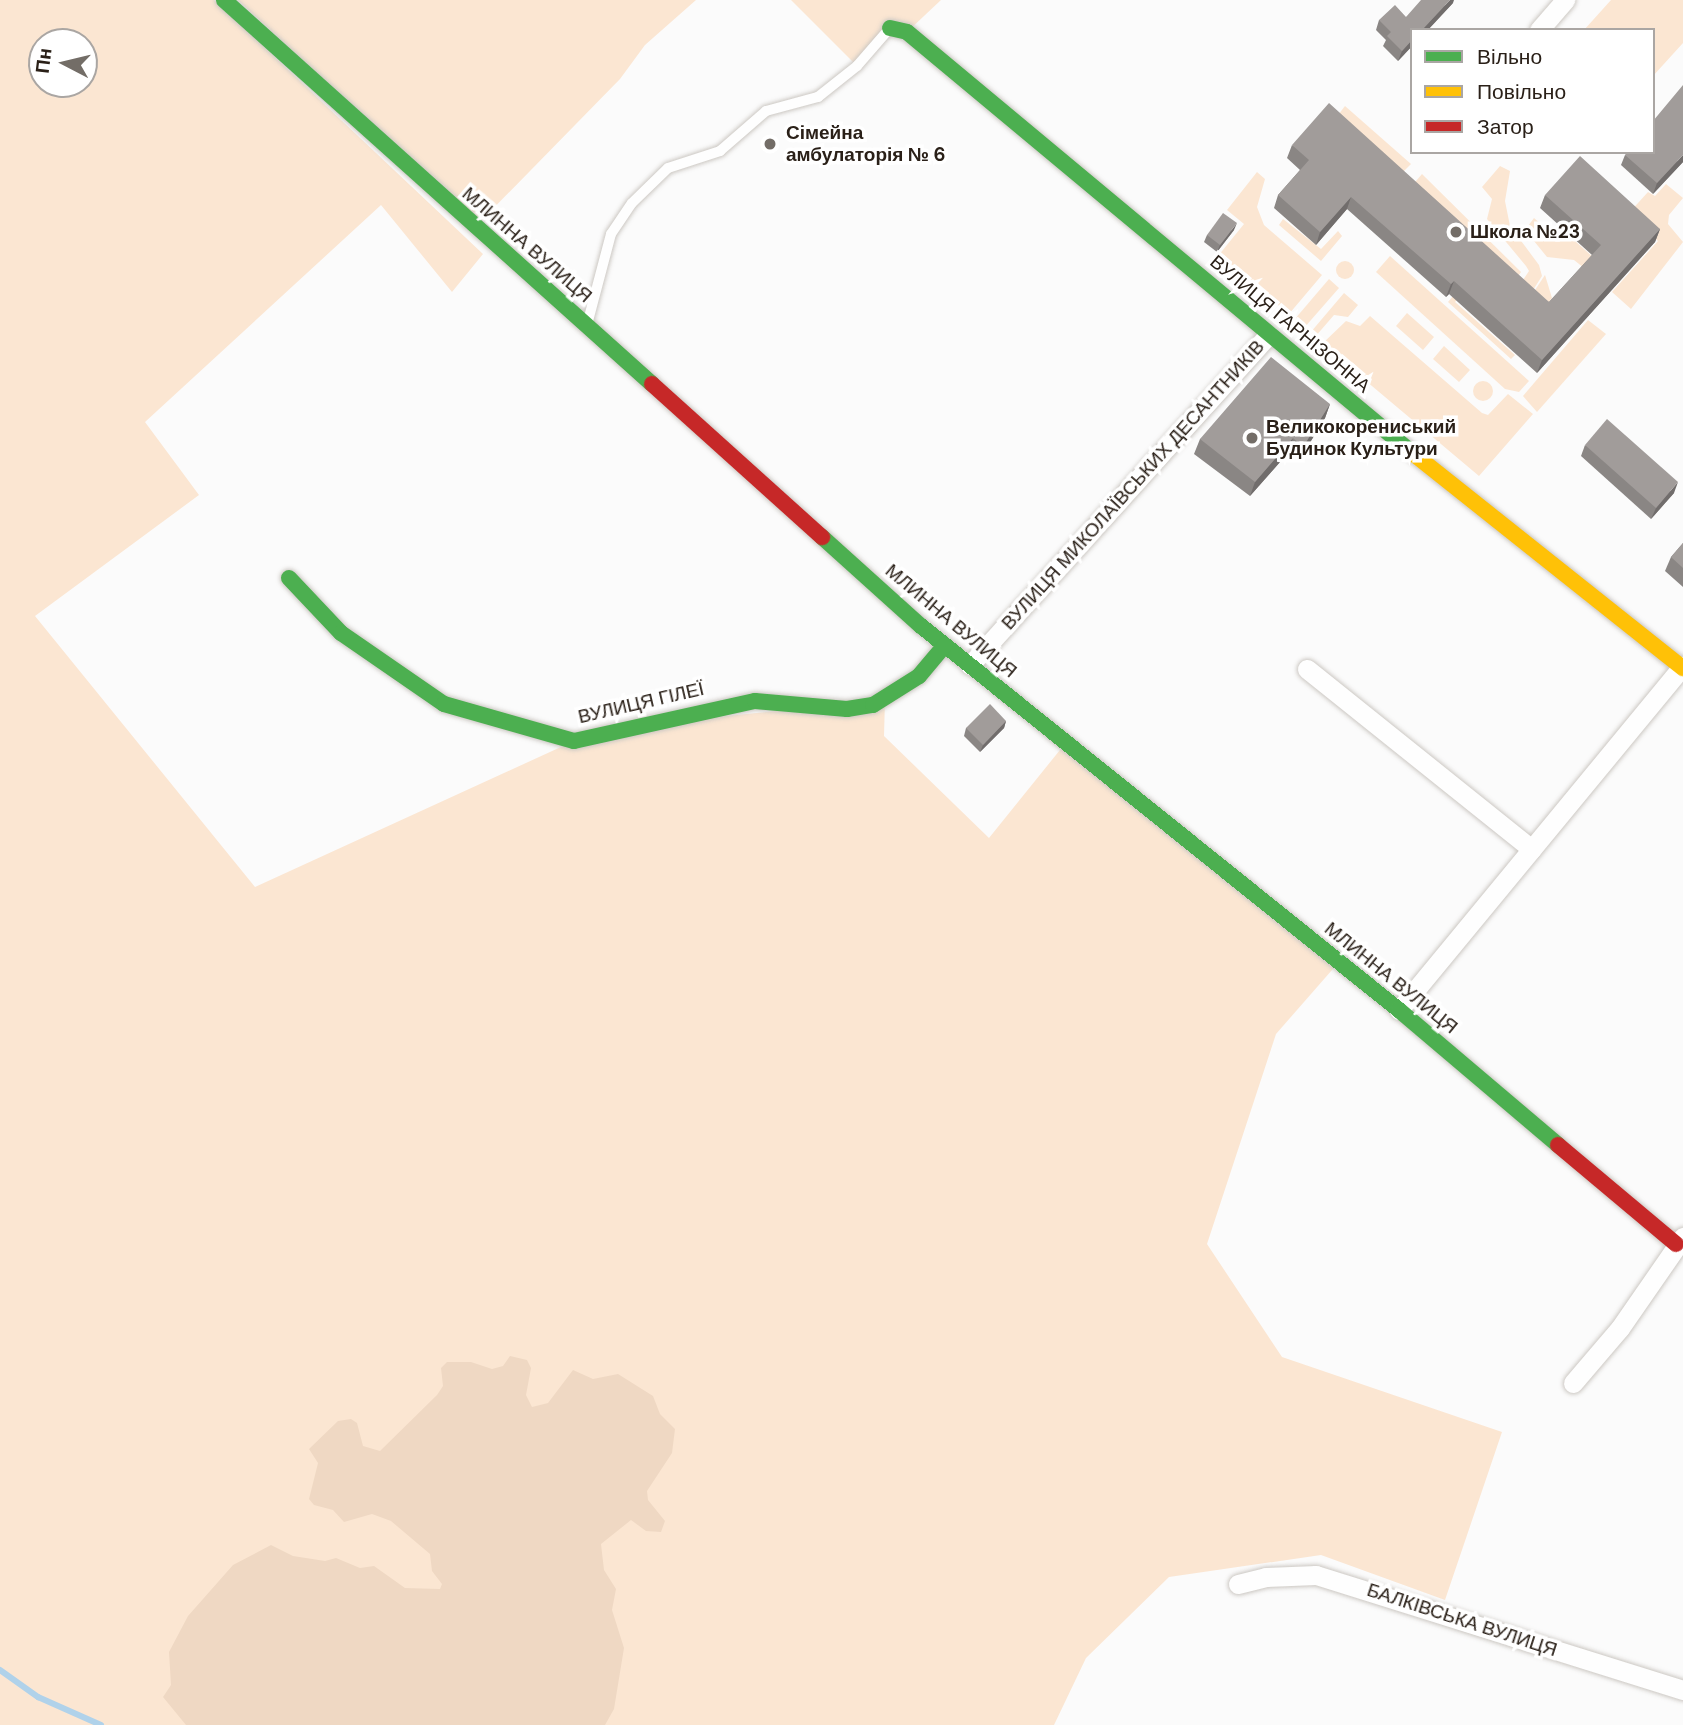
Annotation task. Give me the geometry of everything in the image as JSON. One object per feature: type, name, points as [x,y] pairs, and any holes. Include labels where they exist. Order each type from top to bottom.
[{"type":"street","name":"МЛИННА ВУЛИЦЯ","points":[[224,0],[473,228],[587,325],[945,645],[1680,1240]]},
{"type":"street","points":[[1541,28],[1565,0]]},
{"type":"street","name":"ВУЛИЦЯ ГАРНІЗОННА","points":[[890,28],[907,32],[1268,335],[1683,667]]},
{"type":"street","name":"ВУЛИЦЯ МИКОЛАЇВСЬКИХ ДЕСАНТНИКІВ","points":[[970,665],[1268,335]]},
{"type":"street","name":"ВУЛИЦЯ ГІЛЕЇ","points":[[289,578],[348,639],[444,704],[574,741],[755,701],[847,709],[873,705],[919,676],[945,645]]},
{"type":"street","points":[[1399,1010],[1683,667]]},
{"type":"street","points":[[1307,669],[1532,849]]},
{"type":"street","points":[[1573,1383],[1620,1328],[1680,1240]]},
{"type":"street","name":"БАЛКІВСЬКА ВУЛИЦЯ","points":[[1238,1584],[1266,1577],[1316,1575],[1683,1690]]},
{"type":"lane","points":[[587,325],[611,234],[632,203],[668,168],[720,151],[766,111],[818,97],[857,66],[890,28]]},
{"type":"shaded area","points":[[0,0],[214,0],[483,254],[452,292],[381,205],[145,422],[199,495],[35,616],[255,887],[574,741],[637,725],[885,700],[884,736],[989,838],[1068,740],[1339,962],[1276,1034],[1207,1244],[1282,1357],[1502,1432],[1445,1600],[1321,1555],[1169,1577],[1086,1658],[1054,1725],[0,1725]]},
{"type":"shaded area","points":[[238,0],[696,0],[645,45],[620,79],[479,223]]},
{"type":"shaded area","points":[[791,0],[941,0],[907,32],[890,28],[857,66]]},
{"type":"shaded area","points":[[1611,0],[1683,0],[1683,43],[1655,74],[1655,28],[1586,28]]},
{"type":"shaded area","points":[[1345,106],[1411,164],[1399,176],[1335,119]]},
{"type":"shaded area","points":[[1500,166],[1510,171],[1505,201],[1510,226],[1539,265],[1542,276],[1528,298],[1517,289],[1529,271],[1487,219],[1492,199],[1482,187]]},
{"type":"shaded area","points":[[1257,172],[1265,179],[1257,207],[1264,225],[1322,275],[1289,314],[1218,256],[1244,224],[1227,210]]},
{"type":"shaded area","points":[[1422,174],[1521,272],[1513,284],[1410,188]]},
{"type":"shaded area","points":[[1666,184],[1683,198],[1669,215],[1668,224],[1683,242],[1631,309],[1612,292],[1658,241],[1628,214],[1648,192],[1655,196]]},
{"type":"shaded area","points":[[1534,218],[1558,239],[1565,232],[1594,258],[1584,268],[1574,260],[1547,257],[1525,230]]},
{"type":"shaded area","points":[[1283,219],[1321,249],[1338,231],[1342,236],[1321,261],[1279,225]]},
{"type":"shaded area","points":[[1390,256],[1529,381],[1519,392],[1505,389],[1376,272]]},
{"type":"shaded area","points":[[1345,261],[1351,264],[1354,270],[1351,276],[1345,279],[1339,276],[1336,270],[1339,264]]},
{"type":"shaded area","points":[[1545,275],[1552,298],[1542,311],[1529,299]]},
{"type":"shaded area","points":[[1329,279],[1339,288],[1304,328],[1294,320]]},
{"type":"shaded area","points":[[1463,284],[1467,288],[1455,302],[1515,355],[1511,359],[1448,302]]},
{"type":"shaded area","points":[[1344,293],[1358,305],[1348,317],[1334,315],[1315,337],[1310,333]]},
{"type":"shaded area","points":[[1407,313],[1434,337],[1423,350],[1396,326]]},
{"type":"shaded area","points":[[1370,316],[1482,413],[1488,415],[1508,394],[1533,414],[1479,476],[1322,344],[1346,321],[1360,326]]},
{"type":"shaded area","points":[[1588,320],[1606,334],[1537,412],[1523,396]]},
{"type":"shaded area","points":[[1444,346],[1470,370],[1459,382],[1433,359]]},
{"type":"shaded area","points":[[1483,381],[1490,384],[1493,391],[1490,398],[1483,401],[1476,398],[1473,391],[1476,384]]},
{"type":"shaded area","points":[[510,1356],[527,1360],[531,1368],[526,1395],[532,1407],[548,1403],[573,1370],[593,1379],[618,1374],[653,1396],[660,1414],[675,1429],[672,1453],[647,1491],[648,1500],[665,1521],[661,1532],[646,1531],[631,1520],[601,1544],[604,1570],[616,1589],[612,1610],[624,1648],[614,1709],[605,1725],[186,1725],[163,1697],[171,1685],[169,1652],[188,1616],[233,1565],[271,1545],[293,1556],[325,1561],[336,1558],[360,1568],[374,1566],[405,1588],[440,1589],[442,1584],[432,1571],[430,1554],[391,1521],[372,1514],[344,1522],[333,1510],[314,1505],[309,1499],[318,1463],[309,1449],[338,1421],[351,1419],[357,1423],[363,1446],[380,1451],[437,1395],[443,1386],[441,1368],[447,1362],[471,1362],[492,1369],[503,1366]]},
{"type":"building","points":[[1421,0],[1450,0],[1424,28],[1410,28],[1410,42],[1402,51],[1387,36],[1391,32],[1379,20],[1395,5],[1406,17]]},
{"type":"building","points":[[1683,85],[1683,155],[1657,183],[1625,155],[1655,154],[1655,119]]},
{"type":"building","points":[[1329,103],[1549,302],[1601,245],[1545,195],[1580,156],[1660,229],[1542,360],[1454,281],[1451,284],[1351,197],[1320,232],[1278,195],[1309,160],[1292,145]]},
{"type":"building","points":[[1223,213],[1237,223],[1220,245],[1207,235]]},
{"type":"building","points":[[1271,357],[1330,404],[1303,447],[1293,438],[1255,482],[1200,439]]},
{"type":"building","points":[[1607,419],[1678,482],[1656,508],[1585,445]]},
{"type":"building","points":[[1683,543],[1683,568],[1671,557]]},
{"type":"building","points":[[990,704],[1006,721],[983,745],[966,728]]},
{"type":"waterway","points":[[0,1670],[38,1697],[101,1725]]},
{"type":"traffic: fast","points":[[224,0],[652,384]]},
{"type":"traffic: fast","points":[[890,28],[907,32],[1410,451]]},
{"type":"traffic: fast","points":[[822,537],[921,626],[1399,1010],[1558,1145]]},
{"type":"traffic: fast","points":[[289,578],[341,633],[444,704],[574,741],[755,701],[847,709],[873,705],[919,676],[945,645]]},
{"type":"traffic: slow","points":[[1410,451],[1683,668]]},
{"type":"traffic: jam","points":[[652,384],[822,537]]},
{"type":"traffic: jam","points":[[1558,1145],[1676,1244]]},
{"type":"place","name":"Сімейна амбулаторія № 6","points":[[770,144]]},
{"type":"place","name":"Школа №23","points":[[1456,232]]},
{"type":"place","name":"Великокорениський Будинок Культури","points":[[1252,438]]}]
